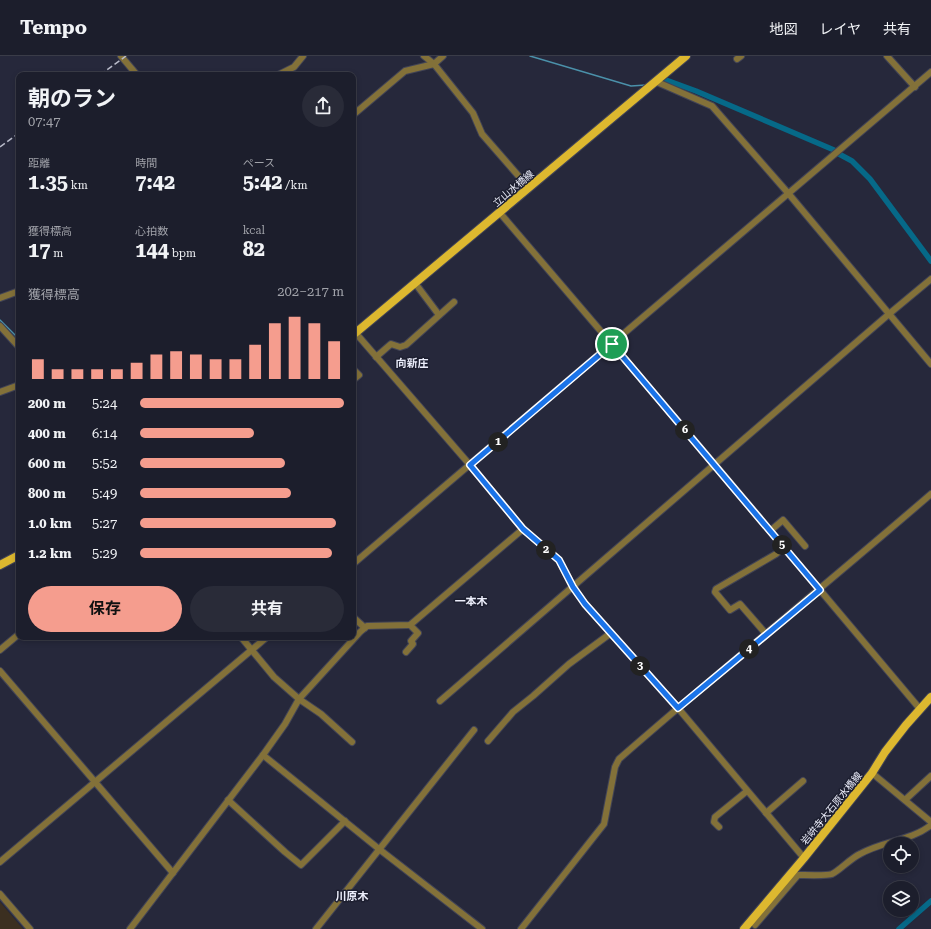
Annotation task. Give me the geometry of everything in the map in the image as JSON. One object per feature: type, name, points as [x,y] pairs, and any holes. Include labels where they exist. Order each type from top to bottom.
[{"type":"main road","name":"立山水橋線","points":[[356,331],[657,82],[686,56]]},
{"type":"main road","points":[[0,565],[16,557]]},
{"type":"main road","name":"岩峅寺大石原水橋線","points":[[744,929],[755,925],[804,858],[872,773],[885,752],[906,725],[931,698]]},
{"type":"street","points":[[121,56],[134,72]]},
{"type":"street","points":[[284,72],[294,67],[302,56]]},
{"type":"street","points":[[424,56],[434,64],[473,113],[482,134],[529,188]]},
{"type":"street","points":[[356,113],[404,71],[434,64],[443,56]]},
{"type":"street","points":[[887,56],[915,87]]},
{"type":"street","points":[[356,561],[931,72]]},
{"type":"street","points":[[657,82],[712,106],[788,193],[931,364]]},
{"type":"street","points":[[500,212],[920,709]]},
{"type":"street","points":[[440,701],[931,279]]},
{"type":"street","points":[[416,283],[440,315]]},
{"type":"street","points":[[0,298],[16,292]]},
{"type":"street","points":[[376,357],[391,344],[400,347],[406,345],[454,302]]},
{"type":"street","points":[[0,326],[16,344]]},
{"type":"street","points":[[356,335],[470,465],[523,529],[559,560],[573,587],[585,604],[678,708],[804,858]]},
{"type":"street","points":[[0,392],[16,386]]},
{"type":"street","points":[[521,929],[604,824],[615,767],[620,759],[678,708],[820,590],[931,494]]},
{"type":"street","points":[[770,531],[783,520],[806,546]]},
{"type":"street","points":[[356,637],[367,626],[410,625],[523,529]]},
{"type":"street","points":[[766,634],[740,604],[730,610],[714,592],[716,589],[776,554],[784,547]]},
{"type":"street","points":[[356,620],[364,628]]},
{"type":"street","points":[[406,652],[413,644],[411,641],[418,633],[410,625]]},
{"type":"street","points":[[488,741],[512,712],[533,696],[569,664],[611,633]]},
{"type":"street","points":[[0,650],[16,637]]},
{"type":"street","points":[[244,640],[274,677],[299,699],[321,714],[352,742]]},
{"type":"street","points":[[0,862],[263,640]]},
{"type":"street","points":[[130,929],[263,755],[285,724],[299,699],[353,640]]},
{"type":"street","points":[[0,671],[173,872]]},
{"type":"street","points":[[316,929],[474,730]]},
{"type":"street","points":[[263,755],[379,849],[482,929]]},
{"type":"street","points":[[755,925],[798,875],[832,874],[858,854],[875,846],[916,834],[923,831],[931,823],[872,773]]},
{"type":"street","points":[[905,800],[931,776]]},
{"type":"street","points":[[766,813],[803,781]]},
{"type":"street","points":[[719,827],[714,822],[715,817],[747,791]]},
{"type":"street","points":[[228,800],[300,865],[344,821]]},
{"type":"street","points":[[0,894],[30,929]]},
{"type":"shaded area","points":[[0,902],[23,929],[0,929]]},
{"type":"waterway","points":[[530,56],[631,86],[646,85]]},
{"type":"waterway","points":[[663,81],[666,80],[696,91],[834,150]]},
{"type":"waterway","points":[[839,154],[852,161],[870,179],[931,261]]},
{"type":"waterway","points":[[0,320],[16,336]]},
{"type":"waterway","points":[[899,929],[931,901]]},
{"type":"railway","points":[[104,72],[126,56]]},
{"type":"railway","points":[[0,147],[16,135]]},
{"type":"district","name":"向新庄","points":[[412,363]]},
{"type":"district","name":"一本木","points":[[471,601]]},
{"type":"district","name":"川原木","points":[[352,896]]},
{"type":"route","points":[[612,344],[820,590],[678,708],[585,604],[573,587],[559,560],[523,529],[470,465],[612,344]]}]
